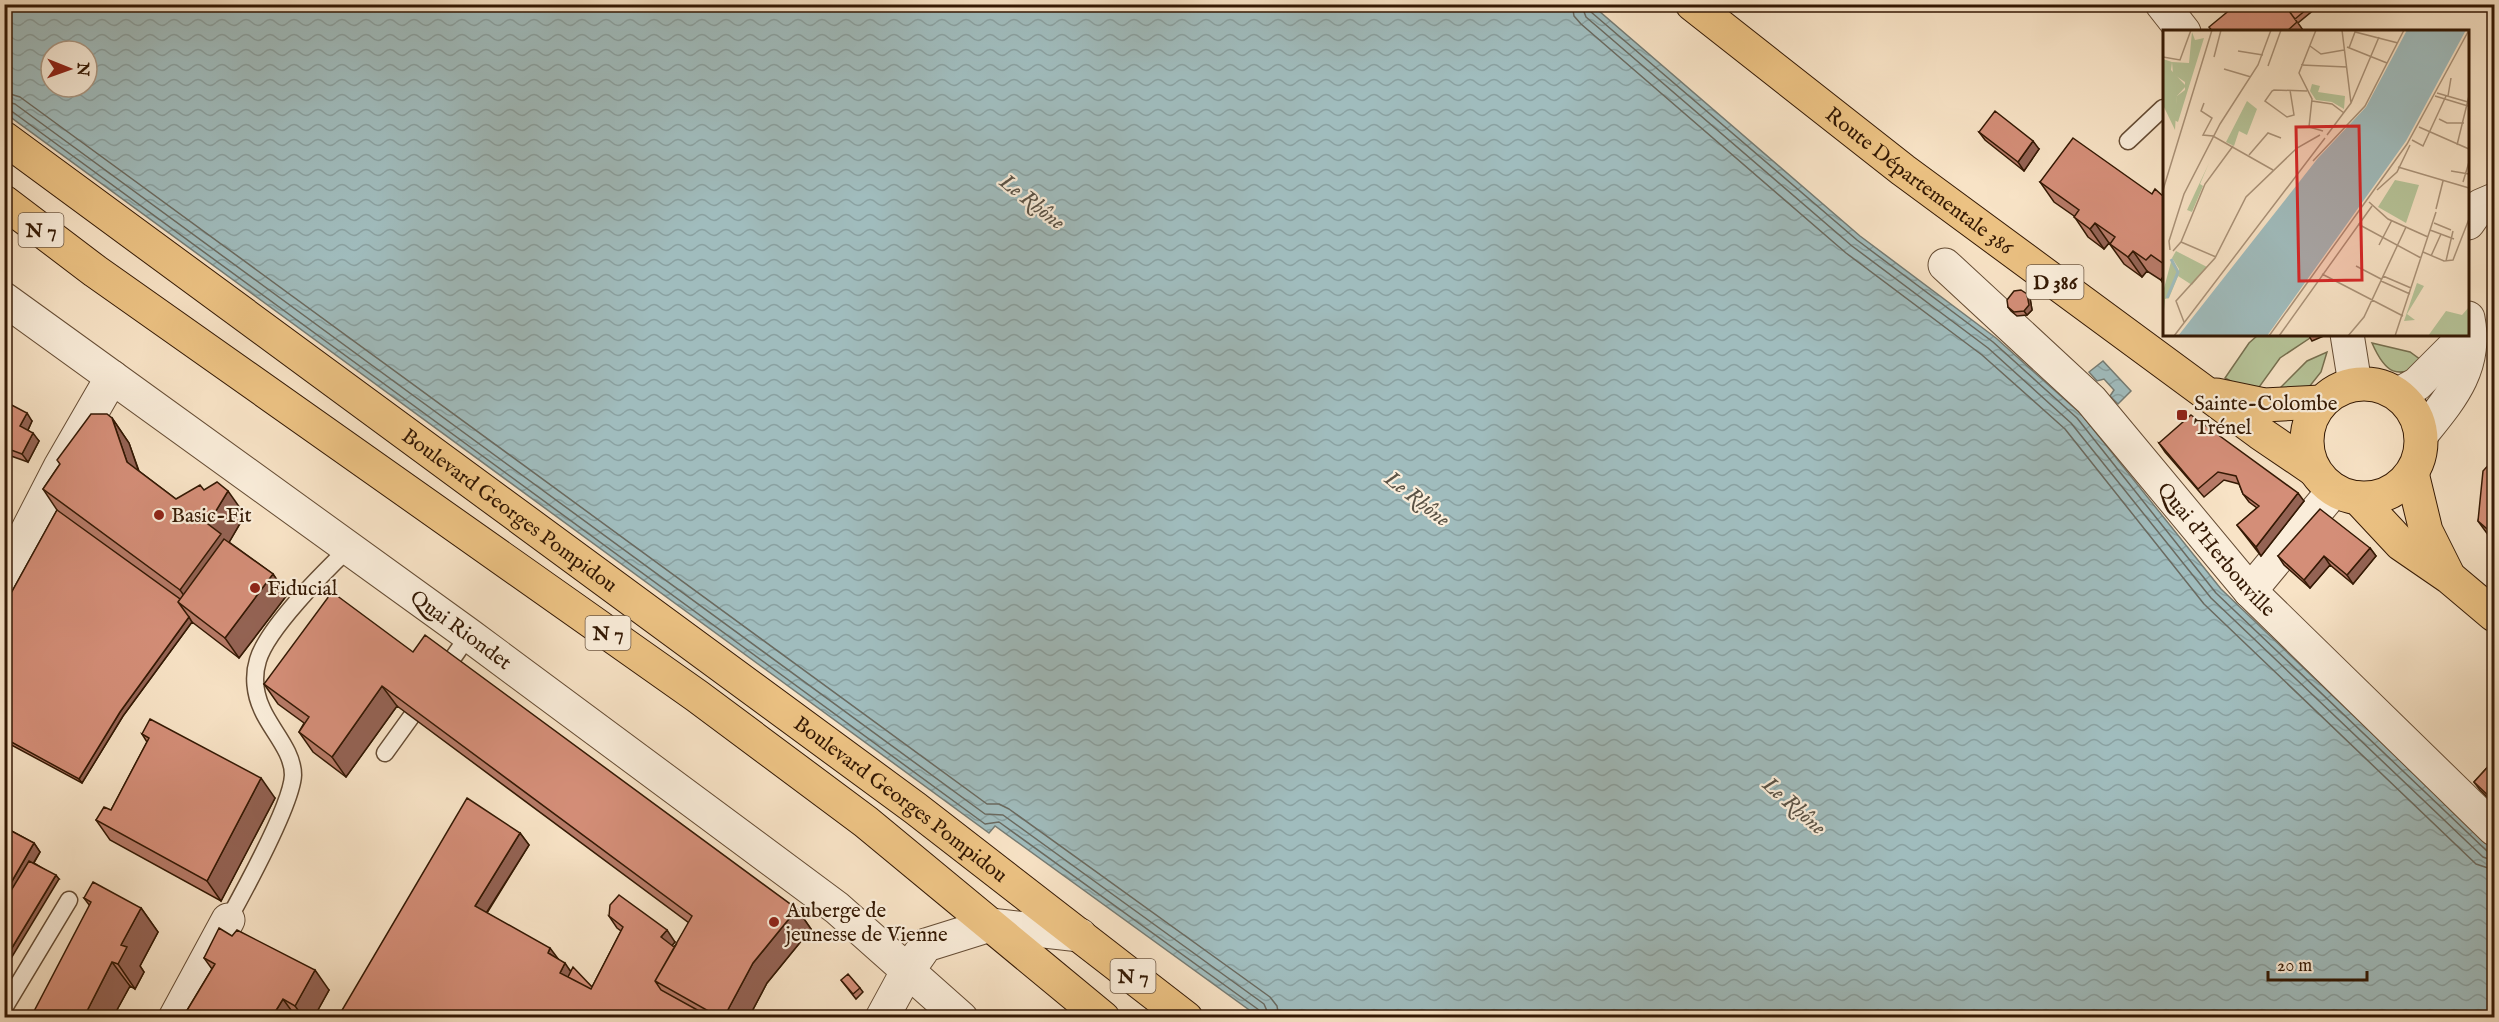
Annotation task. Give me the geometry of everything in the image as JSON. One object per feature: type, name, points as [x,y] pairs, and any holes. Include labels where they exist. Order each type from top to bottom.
[{"type":"main road","name":"Route Départementale 386","points":[[1692,4],[1903,171],[2260,434],[2335,486],[2401,544],[2449,577],[2494,615]]},
{"type":"main road","name":"Boulevard Georges Pompidou","points":[[4,138],[960,842],[1186,1017]]},
{"type":"main road","name":"Boulevard Georges Pompidou","points":[[4,202],[95,271],[697,696],[866,822],[1103,1017]]},
{"type":"main road","points":[[2355,384],[2376,384],[2399,394],[2415,412],[2421,435],[2420,455],[2412,473],[2389,493],[2335,486],[2307,452],[2307,434],[2311,417],[2321,402],[2331,393],[2355,384]]},
{"type":"main road","name":"Route Départementale 386","points":[[2207,393],[2264,405],[2321,402]]},
{"type":"main road","name":"Route Départementale 386","points":[[2412,473],[2426,531],[2449,577]]},
{"type":"street","points":[[2162,4],[2182,30]]},
{"type":"street","points":[[2469,222],[2481,206],[2494,200]]},
{"type":"street","name":"Quai d'Herbouville","points":[[1945,266],[2091,400],[2250,591],[2494,829]]},
{"type":"street","name":"Quai Riondet","points":[[4,299],[469,635],[837,908],[907,972],[961,1017]]},
{"type":"street","points":[[2347,336],[2355,384]]},
{"type":"street","points":[[2399,394],[2417,384],[2462,336]]},
{"type":"street","points":[[2421,435],[2459,387],[2468,360],[2468,336]]},
{"type":"street","points":[[8,562],[112,377]]},
{"type":"street","points":[[2250,591],[2335,486]]},
{"type":"street","points":[[175,1017],[228,920]]},
{"type":"street","points":[[882,1017],[907,972],[926,945],[990,925],[1080,935]]},
{"type":"lane","points":[[2128,141],[2163,108]]},
{"type":"lane","points":[[228,920],[279,818],[293,775],[282,744],[261,708],[254,679],[258,660],[263,648],[313,583],[349,548]]},
{"type":"lane","points":[[450,662],[469,635]]},
{"type":"lane","points":[[385,753],[411,717]]},
{"type":"lane","points":[[4,1008],[69,900]]},
{"type":"green space","points":[[2257,336],[2309,336],[2310,338],[2280,358],[2257,390],[2242,387],[2225,378],[2249,343]]},
{"type":"green space","points":[[2372,343],[2410,352],[2428,365],[2408,372],[2393,371],[2382,362]]},
{"type":"green space","points":[[2327,352],[2321,372],[2309,387],[2275,393],[2307,361]]},
{"type":"water","name":"Le Rhône","points":[[5,5],[1592,5],[1860,236],[1996,338],[2081,414],[2221,589],[2494,850],[2494,1017],[1259,1017],[995,826],[989,833],[5,113]]},
{"type":"water","points":[[2103,361],[2131,391],[2118,404],[2110,396],[2114,390],[2104,379],[2097,381],[2089,372]]},
{"type":"building","points":[[2237,4],[2284,4],[2297,22],[2288,30],[2211,30],[2209,27]]},
{"type":"building","points":[[2287,4],[2313,4],[2295,19],[2285,6]]},
{"type":"building","points":[[1995,111],[2033,141],[2018,162],[1979,132]]},
{"type":"building","points":[[2073,138],[2152,194],[2155,189],[2163,196],[2163,263],[2151,255],[2146,260],[2133,251],[2128,257],[2110,244],[2115,237],[2095,223],[2090,229],[2074,217],[2079,210],[2040,182]]},
{"type":"building","points":[[2021,290],[2027,294],[2029,305],[2024,311],[2014,312],[2008,307],[2007,300],[2014,291]]},
{"type":"building","points":[[4,401],[27,413],[20,426],[33,433],[22,454],[6,448],[4,450]]},
{"type":"building","points":[[91,414],[107,414],[112,418],[127,462],[176,499],[200,485],[204,490],[217,482],[228,491],[208,524],[221,534],[180,590],[43,489],[60,464],[57,460]]},
{"type":"building","points":[[2191,415],[2298,493],[2256,547],[2237,525],[2259,506],[2243,494],[2236,476],[2218,472],[2198,489],[2159,443]]},
{"type":"building","points":[[2494,459],[2494,535],[2478,521],[2483,471]]},
{"type":"building","points":[[2320,509],[2370,548],[2347,575],[2324,556],[2304,580],[2278,556]]},
{"type":"building","points":[[57,510],[180,599],[178,602],[189,617],[120,712],[79,779],[4,738],[4,606]]},
{"type":"building","points":[[224,539],[273,574],[225,638],[178,602]]},
{"type":"building","points":[[332,592],[413,652],[425,635],[797,909],[753,963],[724,1017],[719,1017],[655,981],[692,916],[382,686],[332,757],[299,732],[309,717],[264,684]]},
{"type":"building","points":[[150,719],[261,778],[207,881],[96,820],[104,807],[111,810],[149,738],[142,734]]},
{"type":"building","points":[[2494,760],[2494,801],[2474,782]]},
{"type":"building","points":[[467,798],[520,833],[475,906],[550,948],[548,953],[565,963],[560,973],[591,989],[623,927],[609,916],[610,905],[619,895],[667,930],[661,937],[674,947],[677,943],[655,981],[661,990],[710,1017],[338,1017]]},
{"type":"building","points":[[4,827],[34,843],[8,888],[4,885]]},
{"type":"building","points":[[29,861],[56,875],[4,961],[4,902]]},
{"type":"building","points":[[93,882],[141,908],[121,945],[127,947],[118,964],[112,962],[85,1015],[89,1017],[31,1017],[91,902],[84,898]]},
{"type":"building","points":[[219,928],[232,936],[237,930],[315,970],[295,1006],[283,999],[272,1017],[183,1017],[215,964],[204,958]]},
{"type":"building","points":[[573,967],[592,987],[591,989],[568,977]]},
{"type":"building","points":[[848,974],[860,988],[853,994],[841,980]]},
{"type":"place","name":"Sainte-Colombe Trénel","points":[[2182,415]]},
{"type":"place","name":"Basic-Fit","points":[[159,515]]},
{"type":"place","name":"Fiducial","points":[[255,588]]},
{"type":"place","name":"Auberge de jeunesse de Vienne","points":[[774,922]]}]
